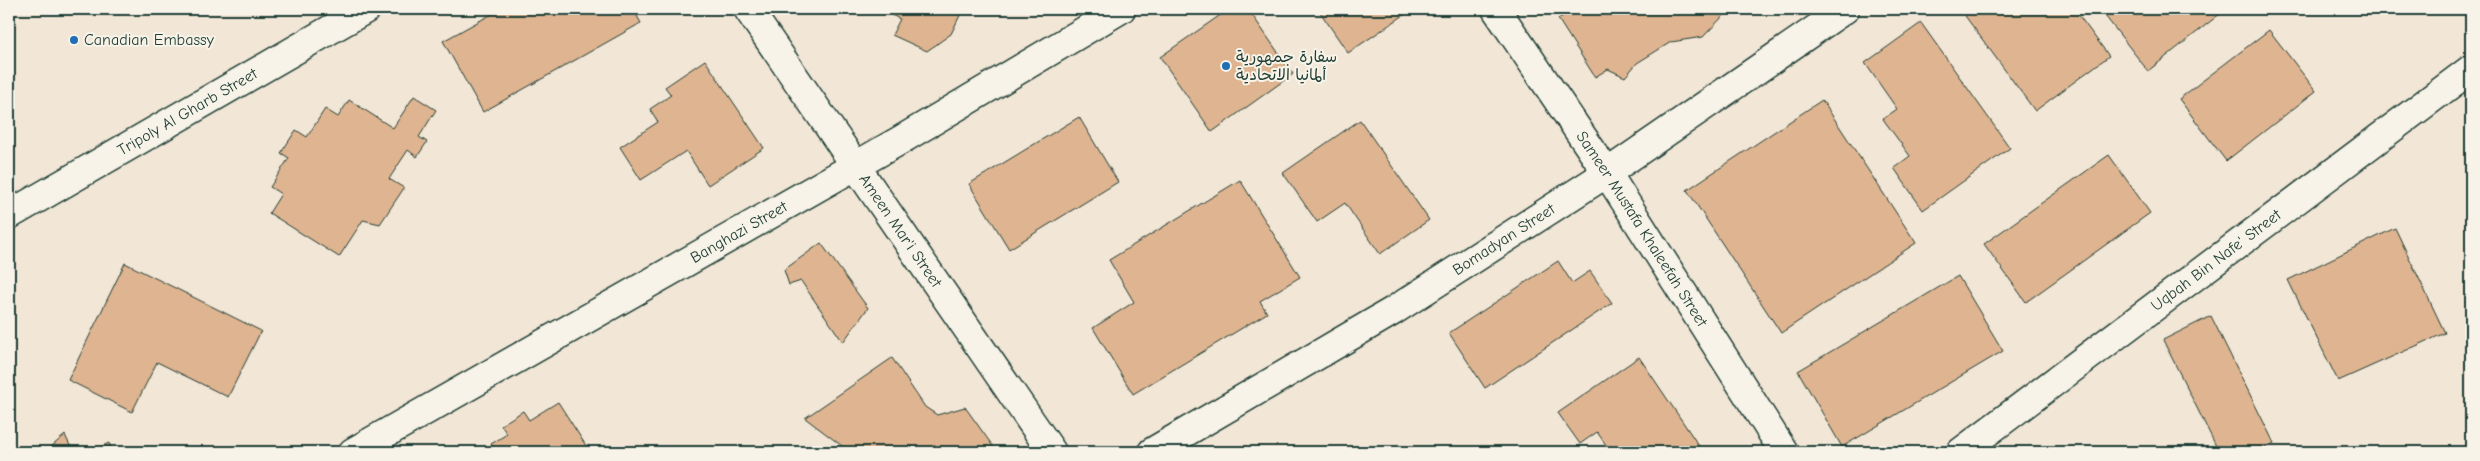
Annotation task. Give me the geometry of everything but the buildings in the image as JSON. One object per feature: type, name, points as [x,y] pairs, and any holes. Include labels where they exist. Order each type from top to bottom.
[{"type":"street","name":"Tripoly Al Gharb Street","points":[[9,215],[366,9]]},
{"type":"street","name":"Ameen Mar'i Street","points":[[748,9],[1052,452]]},
{"type":"street","name":"Banghazi Street","points":[[353,452],[855,166],[1121,9]]},
{"type":"street","name":"Sameer Mustafa Khaleefah Street","points":[[1496,9],[1607,173],[1784,452]]},
{"type":"street","name":"Bomadyan Street","points":[[1152,452],[1393,311],[1607,173],[1845,9]]},
{"type":"street","name":"Uqbah Bin Nafe' Street","points":[[1961,452],[2471,69]]},
{"type":"place","name":"Canadian Embassy","points":[[74,40]]},
{"type":"place","name":"سفارة جمهورية ألمانيا الاتحادية","points":[[1226,66]]}]
